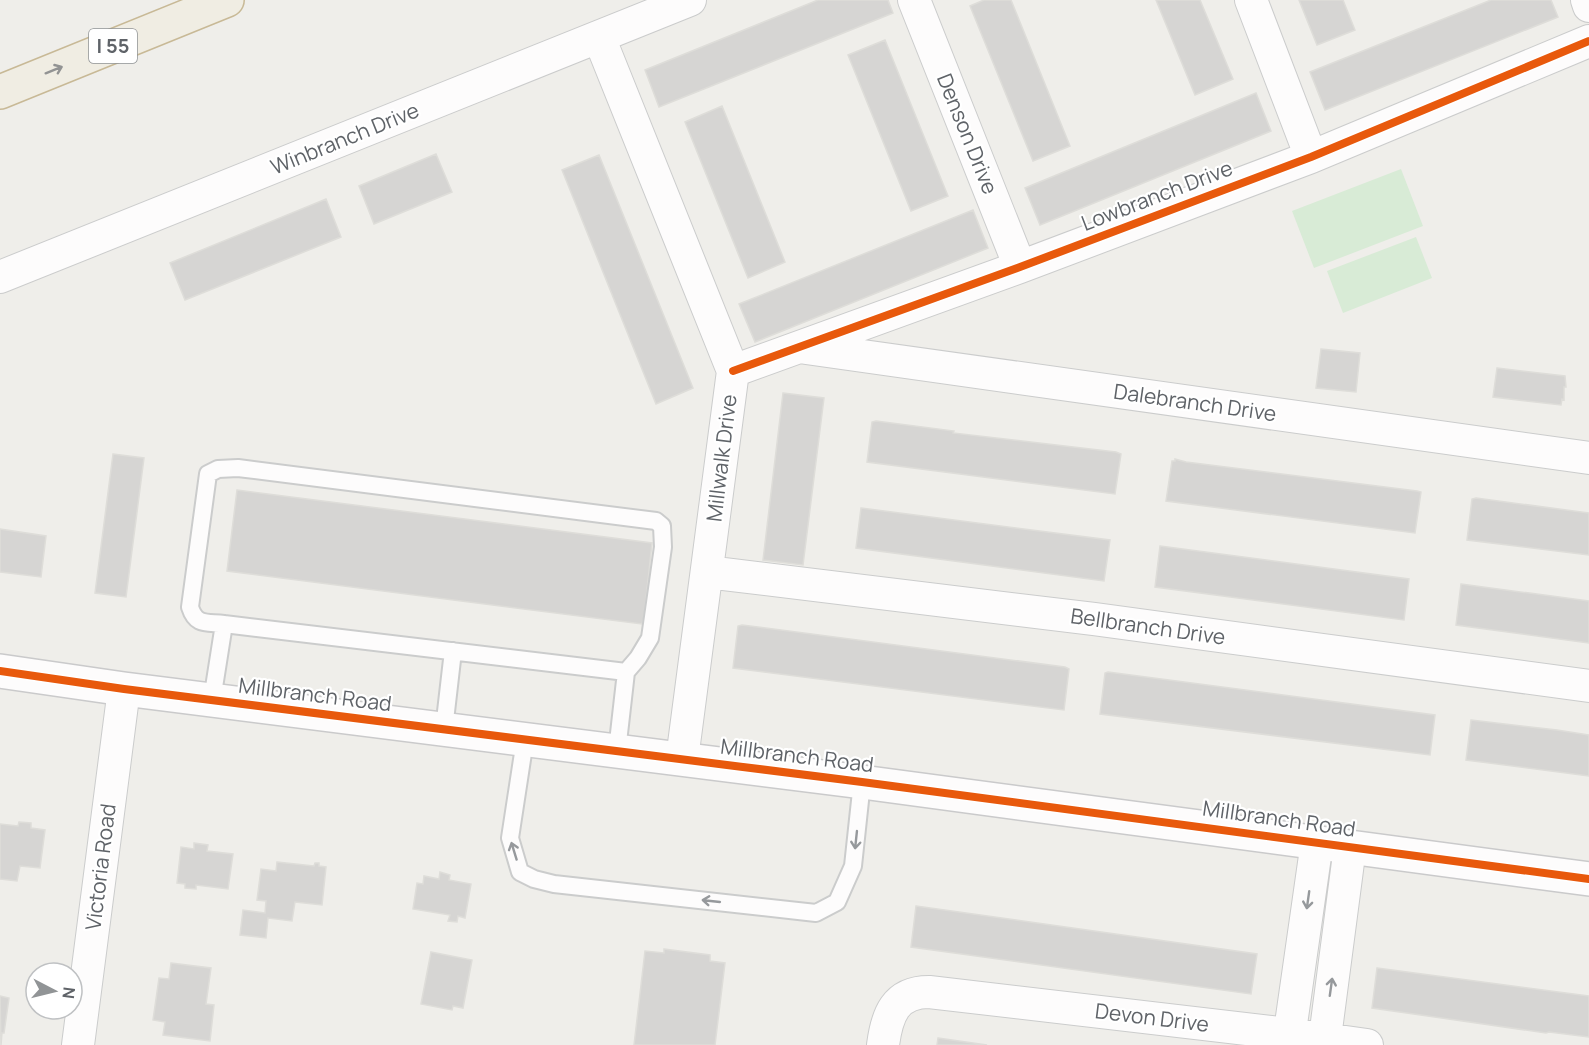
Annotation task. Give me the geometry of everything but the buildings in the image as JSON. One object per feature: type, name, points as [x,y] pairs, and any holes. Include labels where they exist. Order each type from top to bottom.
[{"type":"highway","name":"I 55","points":[[0,92],[227,0]]},
{"type":"main road","name":"Millbranch Road","points":[[0,671],[124,689],[862,782],[1589,879]]},
{"type":"street","name":"Winbranch Drive","points":[[0,277],[690,0]]},
{"type":"street","name":"Denson Drive","points":[[914,0],[1020,267]]},
{"type":"street","points":[[1251,0],[1311,157]]},
{"type":"street","points":[[1587,0],[1589,6]]},
{"type":"street","name":"Millwalk Drive","points":[[598,37],[733,371],[681,759]]},
{"type":"street","name":"Lowbranch Drive","points":[[733,371],[802,348],[1311,157],[1589,41]]},
{"type":"street","name":"Dalebranch Drive","points":[[802,348],[1589,458]]},
{"type":"street","name":"Bellbranch Drive","points":[[707,572],[1094,619],[1589,686]]},
{"type":"street","name":"Victoria Road","points":[[78,1045],[124,689]]},
{"type":"street","points":[[1289,1040],[1317,842]]},
{"type":"street","points":[[1324,1042],[1350,847]]},
{"type":"street","name":"Devon Drive","points":[[883,1045],[888,1018],[894,1006],[912,994],[921,992],[1289,1040],[1366,1045]]},
{"type":"lane","points":[[617,751],[626,672],[650,638],[663,546],[662,526],[656,521],[238,468],[218,469],[208,474],[190,607],[193,617],[198,621],[626,672]]},
{"type":"lane","points":[[212,700],[224,624]]},
{"type":"lane","points":[[444,729],[453,651]]},
{"type":"lane","points":[[525,740],[510,838],[520,872],[534,879],[554,884],[816,913],[837,902],[853,866],[862,782]]},
{"type":"green space","points":[[1401,169],[1423,226],[1314,268],[1292,211]]},
{"type":"green space","points":[[1416,237],[1432,278],[1343,313],[1327,271]]},
{"type":"cycle path","points":[[733,371],[1020,267],[1311,157],[1589,41]]},
{"type":"cycle path","points":[[0,671],[124,689],[862,782],[1589,879]]}]
